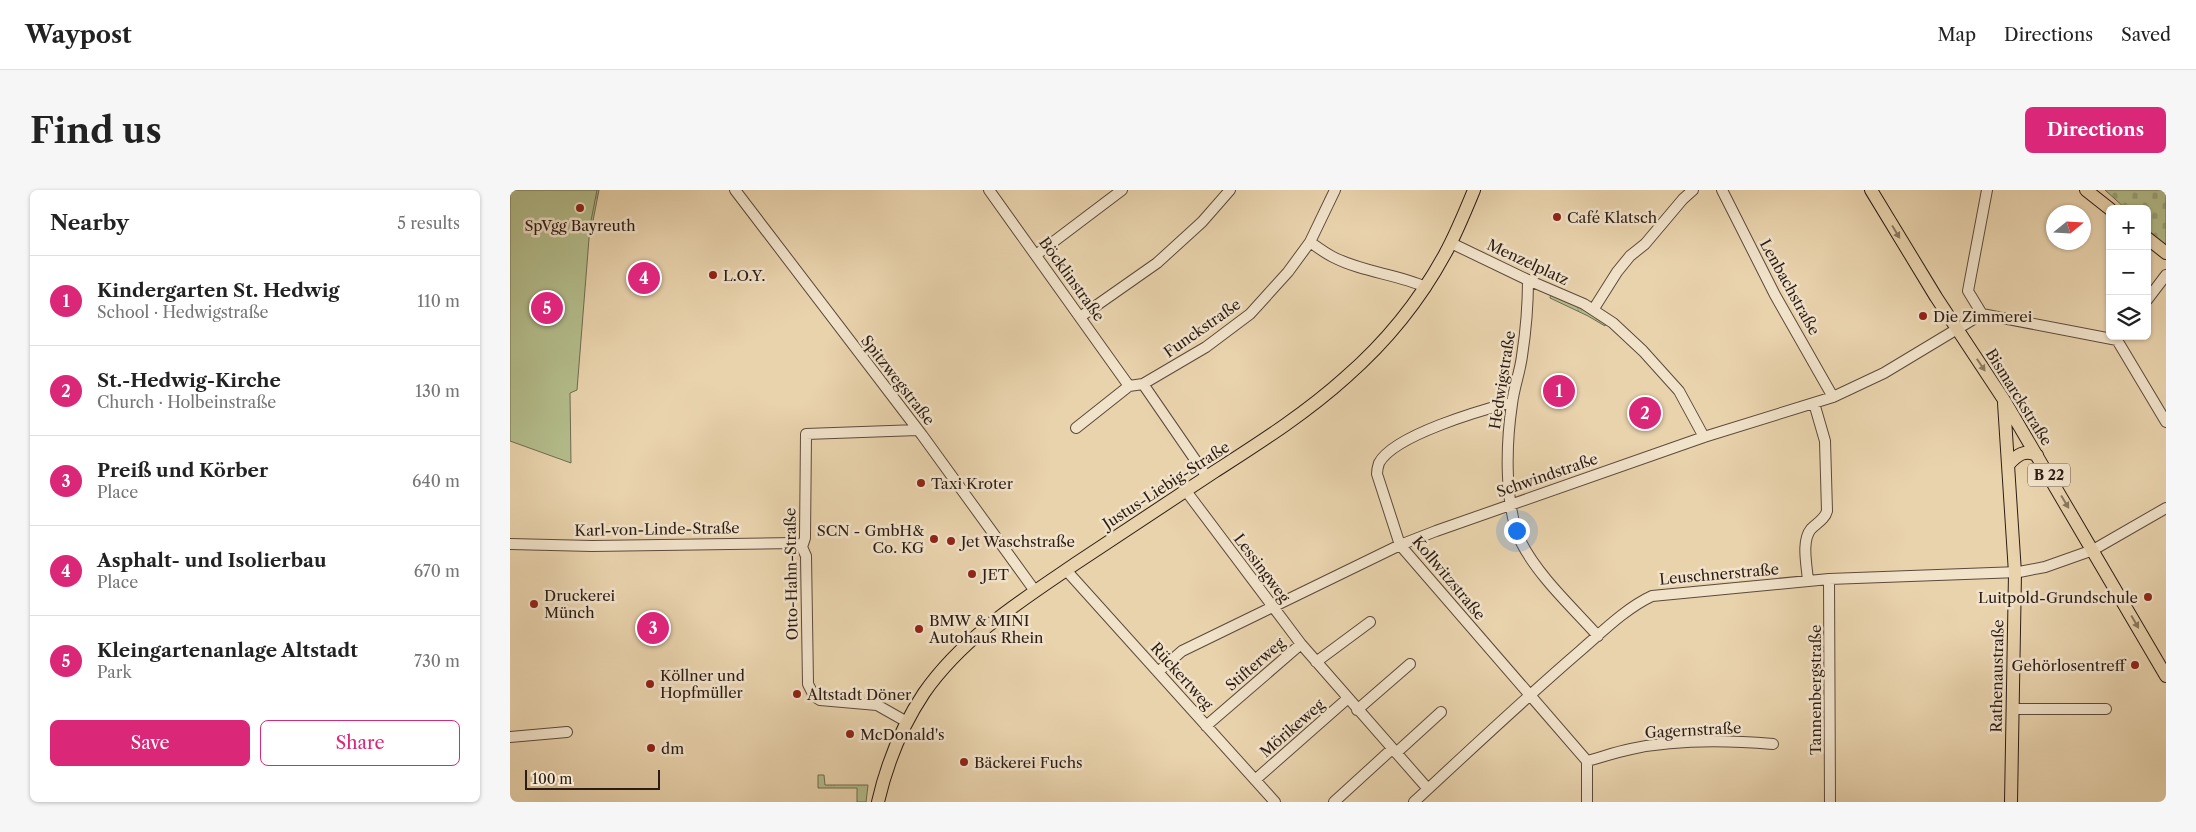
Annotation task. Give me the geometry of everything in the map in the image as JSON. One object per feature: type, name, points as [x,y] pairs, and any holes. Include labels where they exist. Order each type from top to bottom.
[{"type":"main road","name":"Justus-Liebig-Straße","points":[[878,802],[890,760],[907,722],[924,694],[948,664],[987,626],[1035,591],[1287,425],[1347,377],[1400,321],[1426,287],[1451,242],[1474,190]]},
{"type":"main road","name":"Bismarckstraße","points":[[1871,190],[2004,407],[2037,455],[2166,676]]},
{"type":"main road","points":[[2086,190],[2106,206]]},
{"type":"main road","points":[[2151,241],[2166,253]]},
{"type":"main road","name":"Rathenaustraße","points":[[2004,407],[2015,573],[2011,802]]},
{"type":"main road","points":[[2009,464],[2020,454],[2027,452],[2037,455]]},
{"type":"street","name":"Spitzwegstraße","points":[[735,190],[918,430],[1035,591]]},
{"type":"street","points":[[1036,255],[1122,190]]},
{"type":"street","points":[[1080,317],[1157,263],[1202,222],[1230,190]]},
{"type":"street","name":"Funckstraße","points":[[1143,384],[1206,347],[1250,314],[1288,272],[1310,242],[1335,190]]},
{"type":"street","points":[[1593,310],[1617,272],[1630,256],[1645,244],[1693,190]]},
{"type":"street","name":"Lenbachstraße","points":[[1722,190],[1775,295],[1833,397]]},
{"type":"street","points":[[1987,190],[1968,291],[1982,314],[2106,336]]},
{"type":"street","name":"Böcklinstraße","points":[[992,191],[1129,386]]},
{"type":"street","points":[[1310,242],[1333,258],[1374,272],[1406,279],[1426,287]]},
{"type":"street","name":"Menzelplatz","points":[[1451,242],[1528,280],[1584,304],[1613,323],[1679,391],[1704,437]]},
{"type":"street","points":[[2151,295],[2166,275]]},
{"type":"street","name":"Hedwigstraße","points":[[1528,280],[1528,315],[1522,358],[1512,402],[1508,438],[1511,504],[1515,525],[1522,543],[1537,567],[1598,636]]},
{"type":"street","name":"Schwindstraße","points":[[1158,672],[1182,651],[1400,545],[1477,515],[1704,437],[1833,397],[1884,373],[1982,314]]},
{"type":"street","points":[[2119,340],[2166,422]]},
{"type":"street","points":[[1076,428],[1129,386],[1143,384],[1207,477]]},
{"type":"street","name":"Kollwitzstraße","points":[[1512,402],[1446,422],[1395,448],[1378,464],[1377,474],[1400,545],[1587,761]]},
{"type":"street","points":[[1808,581],[1806,539],[1811,529],[1826,516],[1827,511],[1825,442],[1814,403]]},
{"type":"street","name":"Otto-Hahn-Straße","points":[[907,722],[876,705],[820,700],[810,690],[807,678],[806,556],[802,547],[805,538],[806,434],[918,430]]},
{"type":"street","name":"Lessingweg","points":[[1186,491],[1301,644],[1428,789]]},
{"type":"street","name":"Leuschnerstraße","points":[[1414,802],[1529,695],[1598,636],[1643,600],[1652,596],[1830,579],[2015,573],[2045,567],[2093,550],[2166,508]]},
{"type":"street","name":"Karl-von-Linde-Straße","points":[[510,544],[592,546],[795,542],[802,547]]},
{"type":"street","name":"Rückertweg","points":[[1066,570],[1275,802]]},
{"type":"street","name":"Tannenbergstraße","points":[[1830,579],[1830,802]]},
{"type":"street","points":[[1316,662],[1370,622]]},
{"type":"street","name":"Stifterweg","points":[[1206,726],[1301,644]]},
{"type":"street","points":[[1358,710],[1410,664]]},
{"type":"street","name":"Mörikeweg","points":[[1255,780],[1348,699]]},
{"type":"street","points":[[2012,709],[2106,709]]},
{"type":"street","points":[[1334,802],[1441,712]]},
{"type":"street","points":[[510,737],[567,732]]},
{"type":"street","name":"Gagernstraße","points":[[1587,761],[1630,749],[1664,744],[1709,742],[1772,744]]},
{"type":"street","points":[[1587,761],[1587,802]]},
{"type":"green space","points":[[510,190],[597,190],[590,226],[577,390],[570,393],[571,463],[510,441]]},
{"type":"green space","points":[[592,190],[599,190],[591,231],[579,228]]},
{"type":"green space","points":[[2105,190],[2166,190],[2166,246],[2151,233],[2151,205],[2122,205]]},
{"type":"green space","points":[[1551,292],[1607,322],[1605,326],[1550,298]]},
{"type":"green space","points":[[818,775],[824,775],[825,785],[868,785],[866,802],[857,802],[857,788],[818,788]]},
{"type":"place","name":"SpVgg Bayreuth","points":[[580,208]]},
{"type":"place","name":"Café Klatsch","points":[[1557,217]]},
{"type":"place","name":"L.O.Y.","points":[[713,275]]},
{"type":"place","name":"Asphalt- und Isolierbau","points":[[644,278]]},
{"type":"place","name":"Kleingartenanlage Altstadt","points":[[547,308]]},
{"type":"place","name":"Die Zimmerei","points":[[1923,316]]},
{"type":"place","name":"Kindergarten St. Hedwig","points":[[1559,391]]},
{"type":"place","name":"St.-Hedwig-Kirche","points":[[1645,413]]},
{"type":"place","name":"Taxi Kroter","points":[[921,483]]},
{"type":"place","name":"SCN - GmbH& Co. KG","points":[[934,539]]},
{"type":"place","name":"Jet Waschstraße","points":[[951,541]]},
{"type":"place","name":"JET","points":[[972,574]]},
{"type":"place","name":"Luitpold-Grundschule","points":[[2148,597]]},
{"type":"place","name":"Druckerei Münch","points":[[534,604]]},
{"type":"place","name":"Preiß und Körber","points":[[653,628]]},
{"type":"place","name":"BMW & MINI Autohaus Rhein","points":[[919,629]]},
{"type":"place","name":"Gehörlosentreff","points":[[2135,665]]},
{"type":"place","name":"Köllner und Hopfmüller","points":[[650,684]]},
{"type":"place","name":"Altstadt Döner","points":[[797,694]]},
{"type":"place","name":"McDonald's","points":[[850,734]]},
{"type":"place","name":"dm","points":[[651,748]]},
{"type":"place","name":"Bäckerei Fuchs","points":[[964,762]]}]
